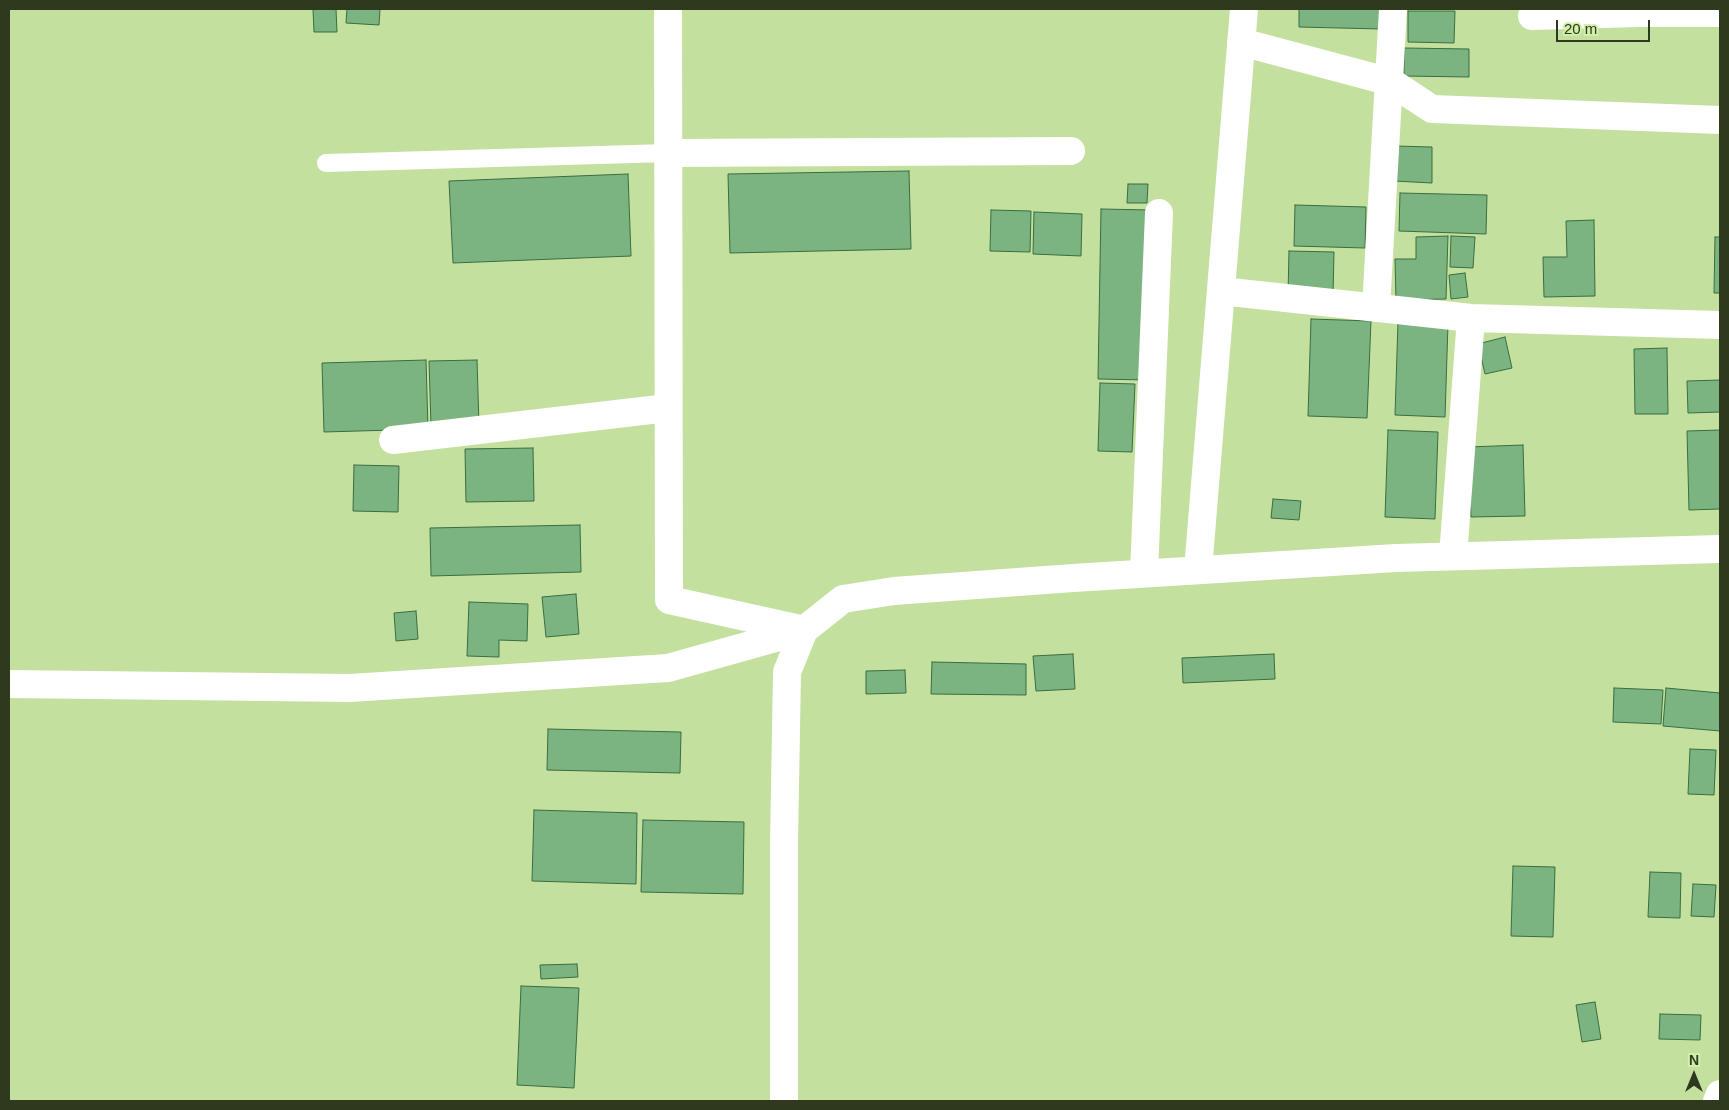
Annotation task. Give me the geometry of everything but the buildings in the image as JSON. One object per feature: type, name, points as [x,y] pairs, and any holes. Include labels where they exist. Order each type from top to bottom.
[{"type":"street","points":[[668,9],[669,600],[804,630]]},
{"type":"street","points":[[1198,570],[1244,9]]},
{"type":"street","points":[[1376,308],[1391,82],[1393,9]]},
{"type":"street","points":[[1532,16],[1720,13]]},
{"type":"street","points":[[1241,42],[1391,82],[1432,109],[1720,120]]},
{"type":"street","points":[[667,153],[1071,152]]},
{"type":"street","points":[[1144,573],[1159,212]]},
{"type":"street","points":[[1221,291],[1471,318],[1720,325]]},
{"type":"street","points":[[1453,556],[1471,318]]},
{"type":"street","points":[[392,440],[668,408]]},
{"type":"street","points":[[9,684],[350,688],[668,668],[804,630],[843,599],[894,591],[1144,573],[1453,556],[1720,549]]},
{"type":"street","points":[[784,1101],[784,843],[787,672],[804,630]]},
{"type":"street","points":[[1717,1101],[1720,1094]]},
{"type":"lane","points":[[326,163],[667,153]]}]
